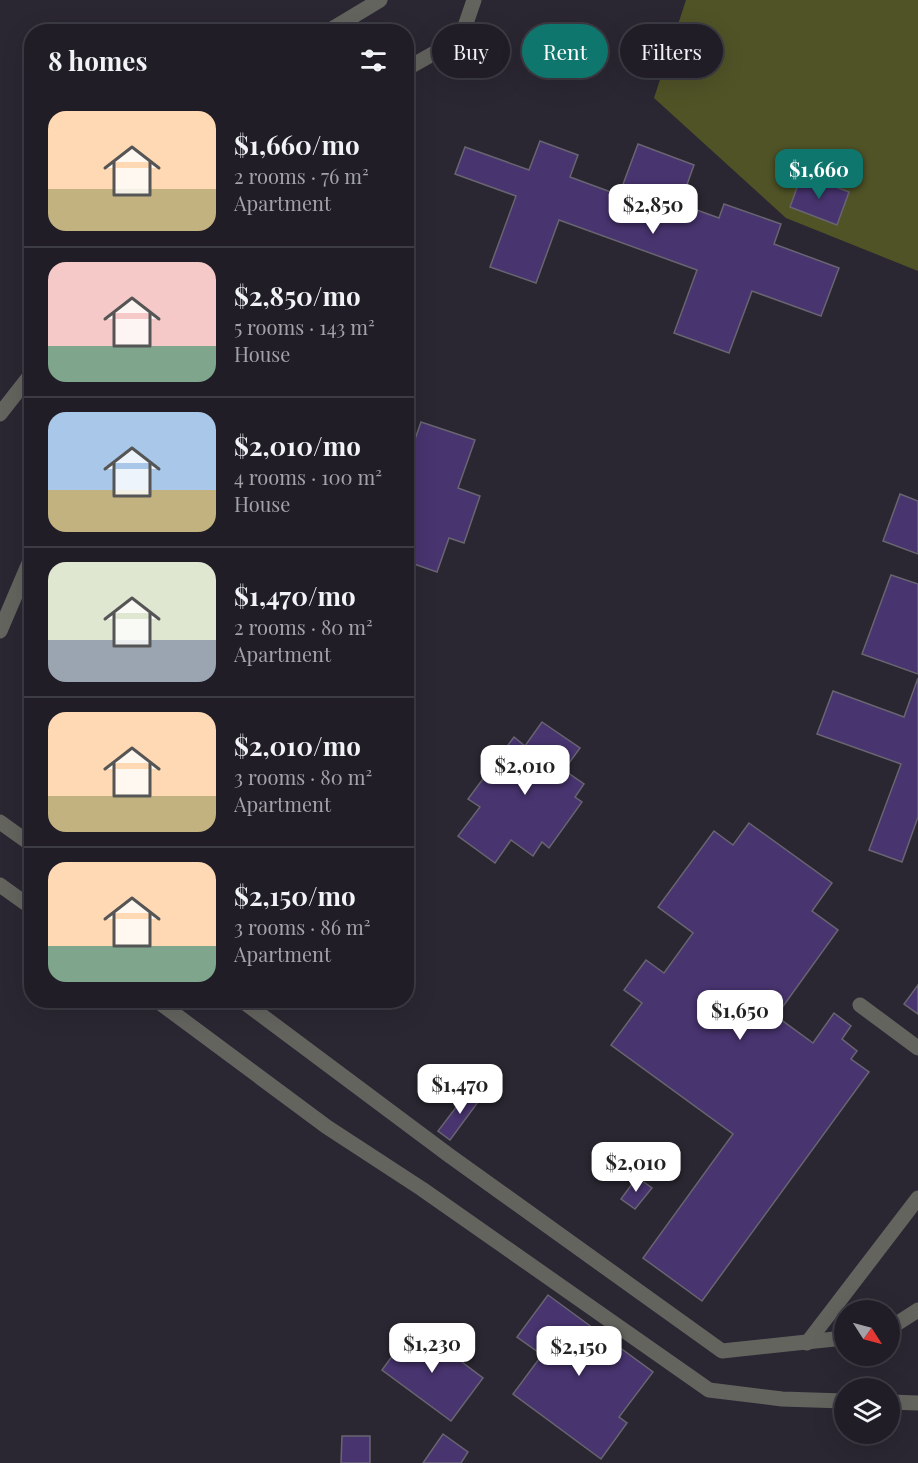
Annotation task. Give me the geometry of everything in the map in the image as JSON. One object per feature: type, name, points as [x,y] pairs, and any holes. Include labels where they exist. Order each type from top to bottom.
[{"type":"lane","points":[[340,24],[380,0]]},
{"type":"lane","points":[[414,64],[461,38],[474,0]]},
{"type":"lane","points":[[0,414],[24,382]]},
{"type":"lane","points":[[0,631],[24,575]]},
{"type":"lane","points":[[0,822],[24,839]]},
{"type":"lane","points":[[0,885],[24,903]]},
{"type":"lane","points":[[860,1005],[918,1048]]},
{"type":"lane","points":[[167,1008],[327,1127],[422,1189],[709,1390],[782,1399],[834,1401]]},
{"type":"lane","points":[[252,1008],[450,1155],[722,1351],[834,1339]]},
{"type":"lane","points":[[807,1343],[918,1198]]},
{"type":"lane","points":[[900,1322],[918,1310]]},
{"type":"lane","points":[[900,1402],[918,1403]]},
{"type":"green space","points":[[686,0],[918,0],[918,271],[786,218],[654,98],[661,78],[723,78],[723,24],[678,24]]},
{"type":"building","points":[[540,141],[578,155],[570,177],[619,195],[638,144],[694,165],[680,204],[719,218],[724,204],[781,224],[774,244],[839,268],[821,316],[752,291],[729,353],[674,333],[697,270],[559,220],[536,283],[490,267],[516,196],[455,174],[465,147],[529,170]]},
{"type":"building","points":[[802,174],[849,192],[837,225],[790,207]]},
{"type":"building","points":[[421,422],[475,440],[458,488],[480,496],[464,543],[449,538],[437,572],[414,564],[414,442]]},
{"type":"building","points":[[900,494],[918,501],[918,554],[883,541]]},
{"type":"building","points":[[891,575],[918,584],[918,674],[862,654]]},
{"type":"building","points":[[918,678],[918,817],[902,862],[869,850],[901,764],[817,734],[833,691],[904,717]]},
{"type":"building","points":[[542,722],[580,748],[564,770],[584,784],[575,797],[582,802],[549,848],[542,842],[533,856],[511,840],[495,863],[458,836],[480,807],[468,799],[514,737],[525,746]]},
{"type":"building","points":[[749,823],[832,883],[812,911],[838,930],[776,1016],[813,1043],[834,1013],[851,1026],[842,1039],[857,1051],[851,1059],[869,1072],[702,1301],[643,1258],[733,1134],[611,1045],[642,1003],[624,990],[646,960],[664,973],[693,933],[658,907],[714,831],[733,845]]},
{"type":"building","points":[[918,985],[918,1014],[904,1004]]},
{"type":"building","points":[[470,1089],[481,1098],[450,1140],[438,1131]]},
{"type":"building","points":[[637,1177],[652,1188],[635,1209],[621,1199]]},
{"type":"building","points":[[548,1295],[653,1372],[619,1417],[627,1423],[601,1459],[513,1394],[542,1355],[517,1337]]},
{"type":"building","points":[[414,1326],[483,1378],[451,1421],[382,1370]]},
{"type":"building","points":[[443,1434],[468,1452],[461,1463],[423,1463]]},
{"type":"building","points":[[342,1436],[370,1436],[370,1463],[341,1463]]}]
